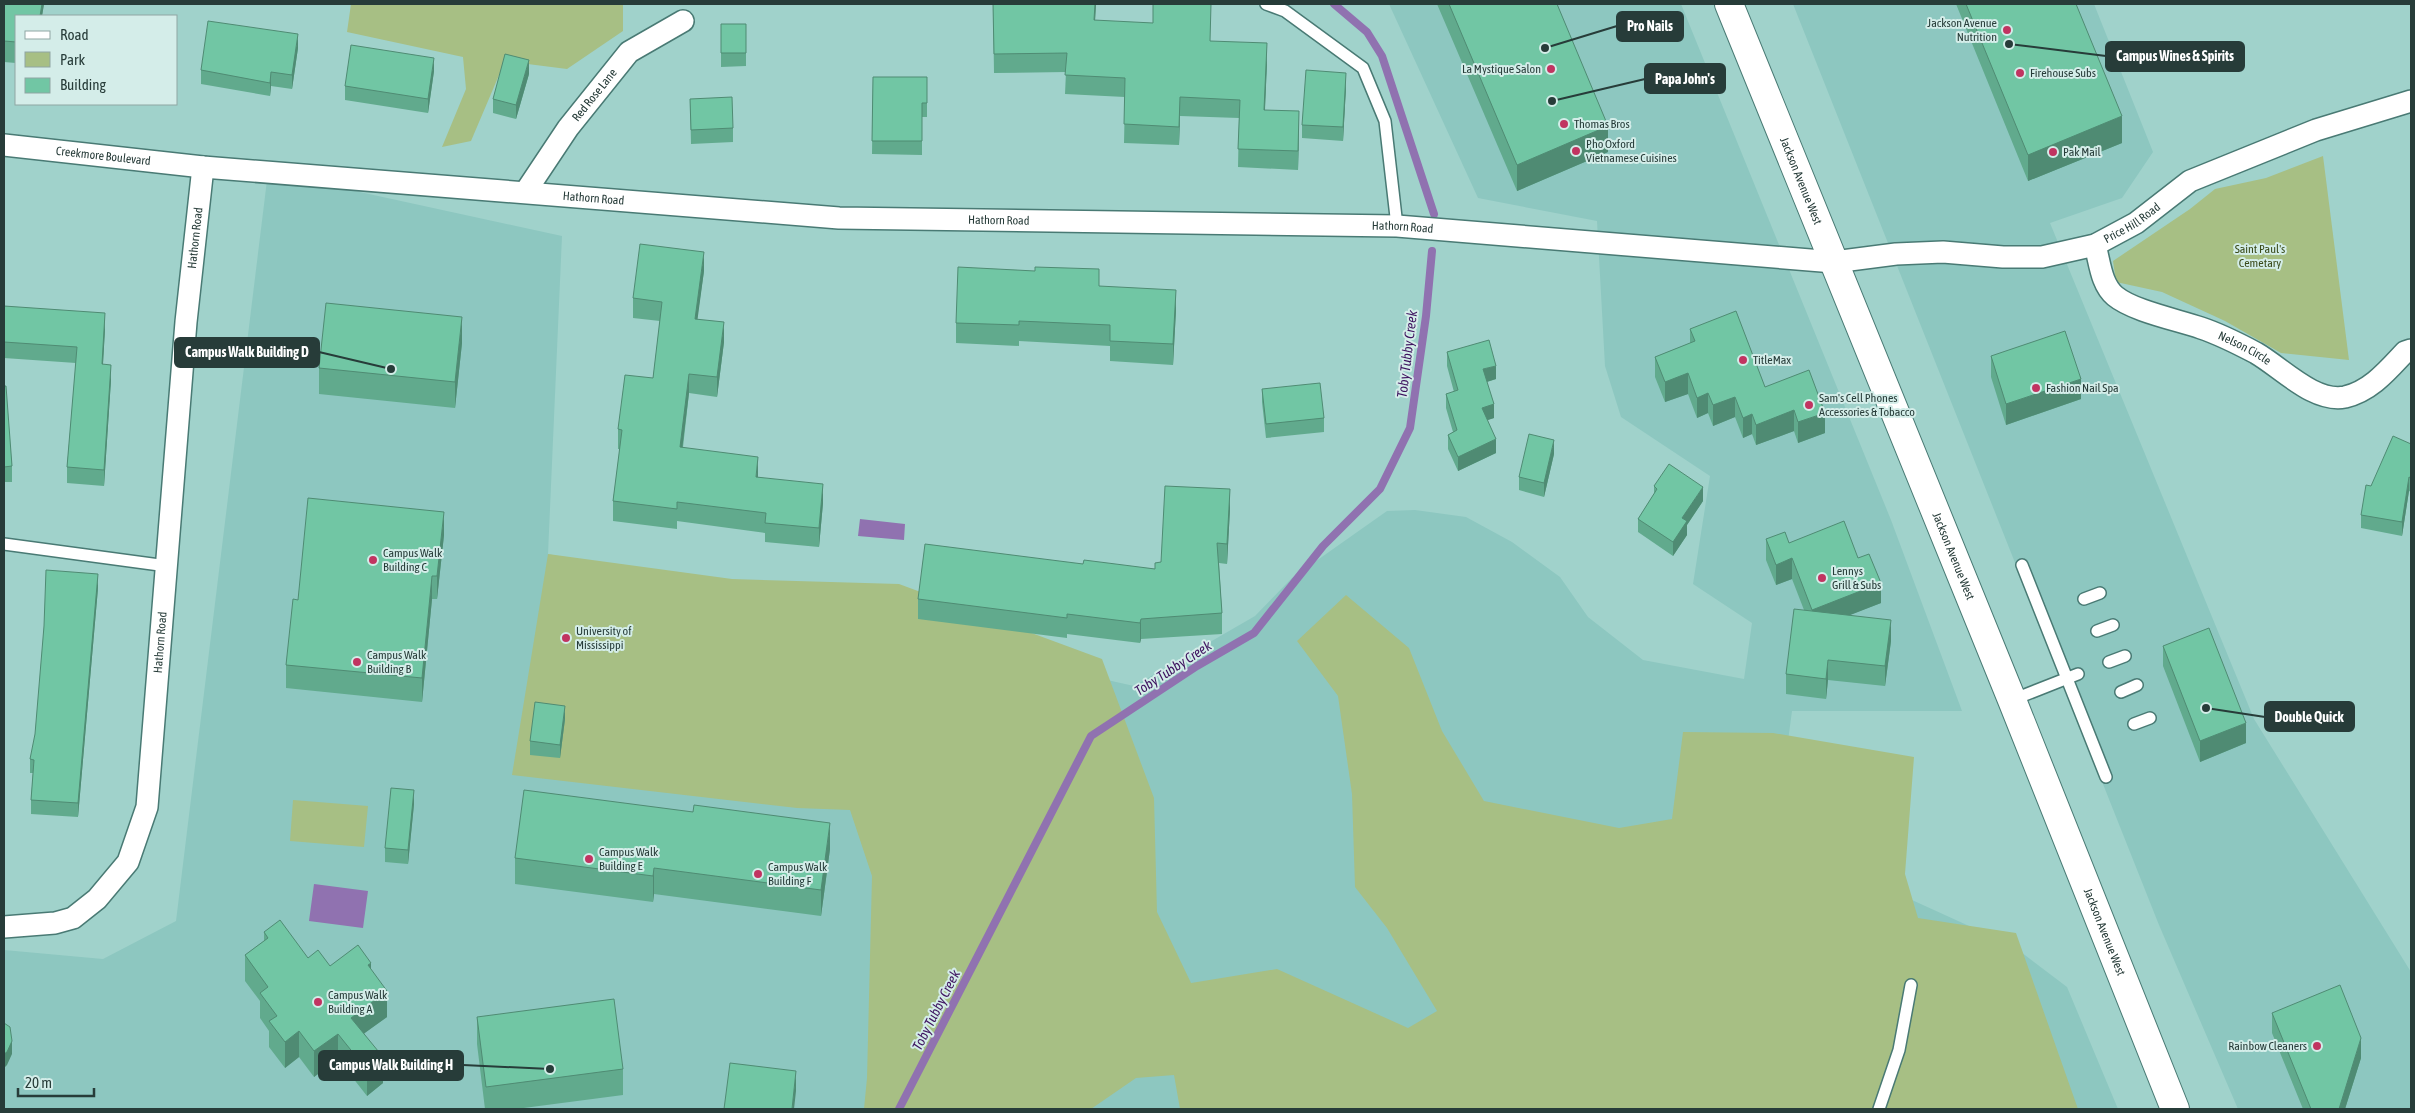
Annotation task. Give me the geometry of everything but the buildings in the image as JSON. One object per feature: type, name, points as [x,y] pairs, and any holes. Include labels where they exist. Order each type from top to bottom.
[{"type":"main road","name":"Jackson Avenue West","points":[[1729,4],[2012,700],[2175,1109]]},
{"type":"street","name":"Red Rose Lane","points":[[526,191],[568,128],[628,52],[683,21]]},
{"type":"street","name":"Price Hill Road","points":[[1834,262],[1915,253],[2042,257],[2095,245],[2136,223],[2190,181],[2316,130],[2411,101]]},
{"type":"street","name":"Creekmore Boulevard","points":[[4,144],[203,167]]},
{"type":"street","name":"Hathorn Road","points":[[4,927],[55,923],[73,918],[97,899],[128,862],[147,807],[186,322],[203,167],[526,191],[838,218],[1397,226],[1834,262]]},
{"type":"street","name":"Nelson Circle","points":[[2095,245],[2106,288],[2117,298],[2131,305],[2204,329],[2247,349],[2289,374],[2314,392],[2326,397],[2345,397],[2371,386],[2405,352],[2411,350]]},
{"type":"lane","points":[[1266,4],[1285,11],[1363,68],[1385,122],[1397,226]]},
{"type":"lane","points":[[4,544],[167,566]]},
{"type":"lane","points":[[2022,565],[2047,614],[2098,740],[2106,777]]},
{"type":"lane","points":[[2084,599],[2100,593]]},
{"type":"lane","points":[[2097,631],[2113,625]]},
{"type":"lane","points":[[2109,662],[2125,656]]},
{"type":"lane","points":[[2012,700],[2072,676]]},
{"type":"lane","points":[[2121,692],[2137,685]]},
{"type":"lane","points":[[2134,724],[2150,718]]},
{"type":"lane","points":[[1880,1109],[1899,1050],[1911,985]]},
{"type":"shaded area","name":"University of Mississippi","points":[[1389,4],[1681,4],[1891,520],[1962,711],[1792,711],[1768,890],[1912,900],[2013,946],[2067,987],[2118,1109],[4,1109],[4,950],[103,959],[176,921],[268,172],[562,236],[548,554],[1134,686],[1255,616],[1292,578],[1387,511],[1415,510],[1466,517],[1512,542],[1560,577],[1588,617],[1643,660],[1744,679],[1752,623],[1693,584],[1710,476],[1621,417],[1605,366],[1597,221],[1478,198]]},
{"type":"shaded area","points":[[1793,4],[2094,4],[2153,152],[2122,198],[2050,223],[2254,719],[2411,972],[2411,1109],[2238,1109],[2159,925]]},
{"type":"shaded area","points":[[860,519],[905,524],[904,540],[858,536]]},
{"type":"shaded area","points":[[314,884],[368,891],[363,928],[309,921]]},
{"type":"green space","points":[[351,4],[623,4],[623,31],[567,69],[505,61],[471,141],[442,147],[466,89],[463,57],[347,32]]},
{"type":"green space","name":"Saint Paul's Cemetary","points":[[2323,156],[2349,360],[2281,353],[2225,321],[2162,292],[2116,282],[2113,261],[2190,209],[2215,189],[2266,178]]},
{"type":"green space","points":[[548,554],[732,579],[899,584],[1102,659],[1154,798],[1157,912],[1191,983],[1277,969],[1408,1028],[1437,1011],[1387,928],[1355,887],[1352,794],[1338,696],[1297,641],[1346,595],[1409,648],[1442,731],[1484,801],[1619,828],[1672,819],[1683,732],[1773,733],[1914,757],[1905,874],[1918,918],[2016,933],[2078,1109],[1180,1109],[1174,1075],[1136,1078],[1091,1109],[864,1109],[867,1078],[872,876],[850,810],[797,808],[512,775]]},
{"type":"green space","points":[[293,800],[368,806],[364,847],[290,841]]},
{"type":"waterway","name":"Toby Tubby Creek","points":[[1334,4],[1367,32],[1382,56],[1434,214]]},
{"type":"waterway","name":"Toby Tubby Creek","points":[[899,1109],[1091,736],[1197,666],[1254,633],[1323,546],[1380,489],[1410,428],[1426,316],[1432,251]]},
{"type":"place","name":"Jackson Avenue Nutrition","points":[[2007,30]]},
{"type":"place","name":"Campus Wines & Spirits","points":[[2009,44]]},
{"type":"place","name":"Pro Nails","points":[[1545,48]]},
{"type":"place","name":"La Mystique Salon","points":[[1551,69]]},
{"type":"place","name":"Firehouse Subs","points":[[2020,73]]},
{"type":"place","name":"Papa John's","points":[[1552,101]]},
{"type":"place","name":"Thomas Bros","points":[[1564,124]]},
{"type":"place","name":"Pho Oxford Vietnamese Cuisines","points":[[1576,151]]},
{"type":"place","name":"Pak Mail","points":[[2053,152]]},
{"type":"place","name":"TitleMax","points":[[1743,360]]},
{"type":"place","name":"Campus Walk Building D","points":[[391,369]]},
{"type":"place","name":"Fashion Nail Spa","points":[[2036,388]]},
{"type":"place","name":"Sam's Cell Phones Accessories & Tobacco","points":[[1809,405]]},
{"type":"place","name":"Campus Walk Building C","points":[[373,560]]},
{"type":"place","name":"Lennys Grill & Subs","points":[[1822,578]]},
{"type":"place","name":"University of Mississippi","points":[[566,638]]},
{"type":"place","name":"Campus Walk Building B","points":[[357,662]]},
{"type":"place","name":"Double Quick","points":[[2206,708]]},
{"type":"place","name":"Campus Walk Building E","points":[[589,859]]},
{"type":"place","name":"Campus Walk Building F","points":[[758,874]]},
{"type":"place","name":"Campus Walk Building A","points":[[318,1002]]},
{"type":"place","name":"Rainbow Cleaners","points":[[2317,1046]]},
{"type":"place","name":"Campus Walk Building H","points":[[550,1069]]}]
